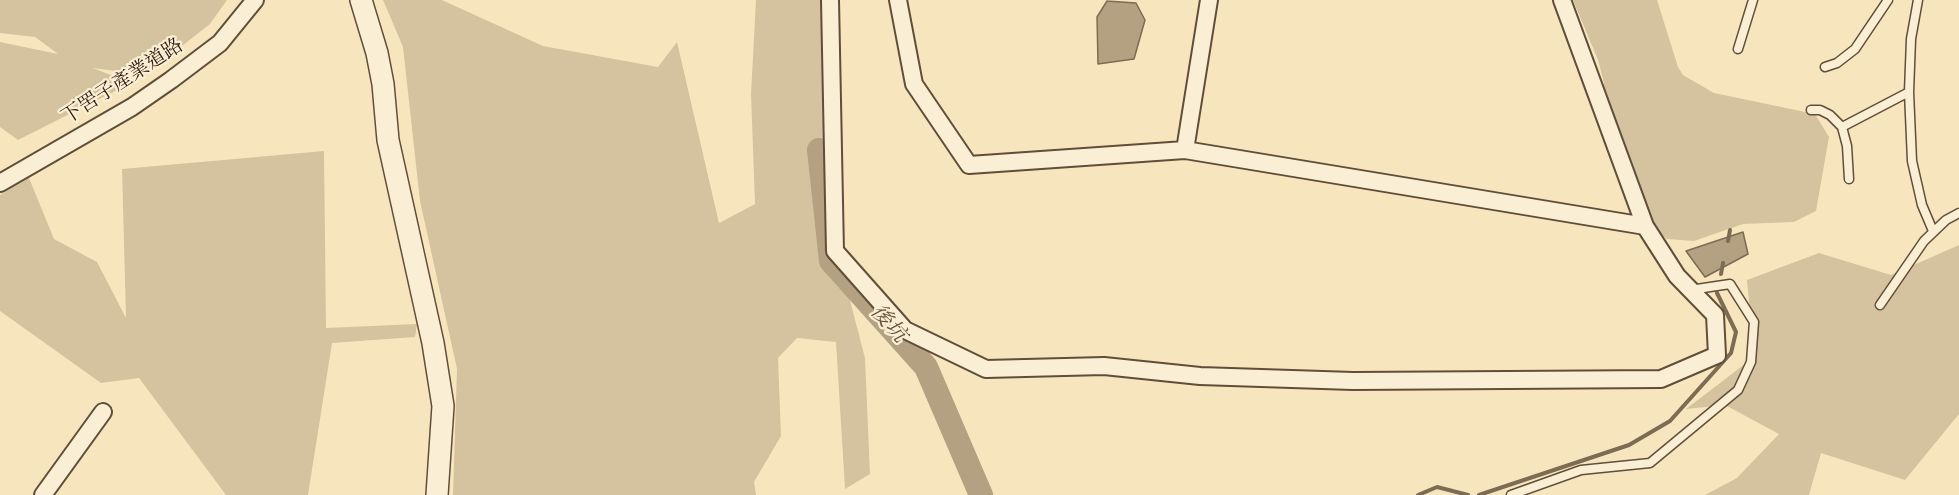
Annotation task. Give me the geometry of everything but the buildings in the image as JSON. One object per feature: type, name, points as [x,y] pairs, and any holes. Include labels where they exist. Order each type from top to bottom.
[{"type":"street","name":"下罟子產業道路","points":[[0,183],[132,106],[171,80],[220,43],[255,0]]},
{"type":"street","points":[[361,0],[377,53],[383,84],[388,140],[433,343],[443,406],[437,495]]},
{"type":"street","points":[[830,0],[835,250],[905,330],[986,369],[1104,366],[1200,376],[1353,381],[1661,379],[1717,355],[1716,315],[1677,276],[1645,226],[1562,0]]},
{"type":"street","points":[[898,0],[914,84],[969,165],[1185,150],[1645,226]]},
{"type":"street","points":[[1185,150],[1209,0]]},
{"type":"street","points":[[43,495],[103,412]]},
{"type":"lane","points":[[1738,49],[1753,0]]},
{"type":"lane","points":[[1825,67],[1836,63],[1854,49],[1888,0]]},
{"type":"lane","points":[[1918,0],[1911,39],[1909,92],[1912,161],[1922,205],[1933,231]]},
{"type":"lane","points":[[1842,127],[1909,92]]},
{"type":"lane","points":[[1811,110],[1820,110],[1830,115],[1842,127],[1847,146],[1849,179]]},
{"type":"lane","points":[[1880,305],[1933,231],[1959,213]]},
{"type":"lane","points":[[1510,495],[1581,470],[1650,463],[1738,390],[1751,362],[1754,322],[1730,284],[1690,290]]},
{"type":"shaded area","points":[[0,0],[227,0],[210,24],[145,75],[93,68],[131,83],[18,140],[0,127],[0,42],[58,54],[35,37],[0,33]]},
{"type":"shaded area","points":[[383,0],[442,0],[543,46],[658,67],[677,42],[719,223],[755,204],[751,94],[756,0],[832,0],[827,212],[865,358],[870,474],[845,489],[836,342],[797,338],[778,358],[781,436],[754,482],[756,495],[453,495],[457,369],[420,201],[403,47]]},
{"type":"shaded area","points":[[1573,0],[1657,0],[1678,67],[1683,75],[1714,93],[1815,114],[1829,137],[1816,211],[1794,222],[1743,224],[1694,241],[1667,239],[1650,225],[1605,117],[1604,83],[1598,60]]},
{"type":"shaded area","points":[[1107,1],[1136,3],[1145,20],[1134,59],[1098,64],[1097,17]]},
{"type":"shaded area","points":[[324,151],[326,328],[417,324],[415,337],[332,343],[308,495],[226,495],[139,378],[101,383],[0,311],[0,195],[29,178],[54,239],[97,262],[126,318],[122,169]]},
{"type":"shaded area","points":[[1743,232],[1748,254],[1705,277],[1686,251]]},
{"type":"shaded area","points":[[1959,245],[1959,414],[1905,480],[1821,453],[1809,495],[1705,495],[1737,478],[1779,434],[1725,405],[1686,409],[1754,357],[1747,280],[1819,253],[1891,275]]},
{"type":"waterway","name":"後坑","points":[[819,150],[831,261],[926,367],[981,495]]},
{"type":"waterway","points":[[1728,241],[1730,230]]},
{"type":"waterway","points":[[1721,274],[1723,263]]},
{"type":"waterway","points":[[1479,495],[1629,445],[1670,421],[1731,353],[1736,332],[1717,293]]},
{"type":"waterway","points":[[1418,495],[1437,487],[1468,495]]}]
